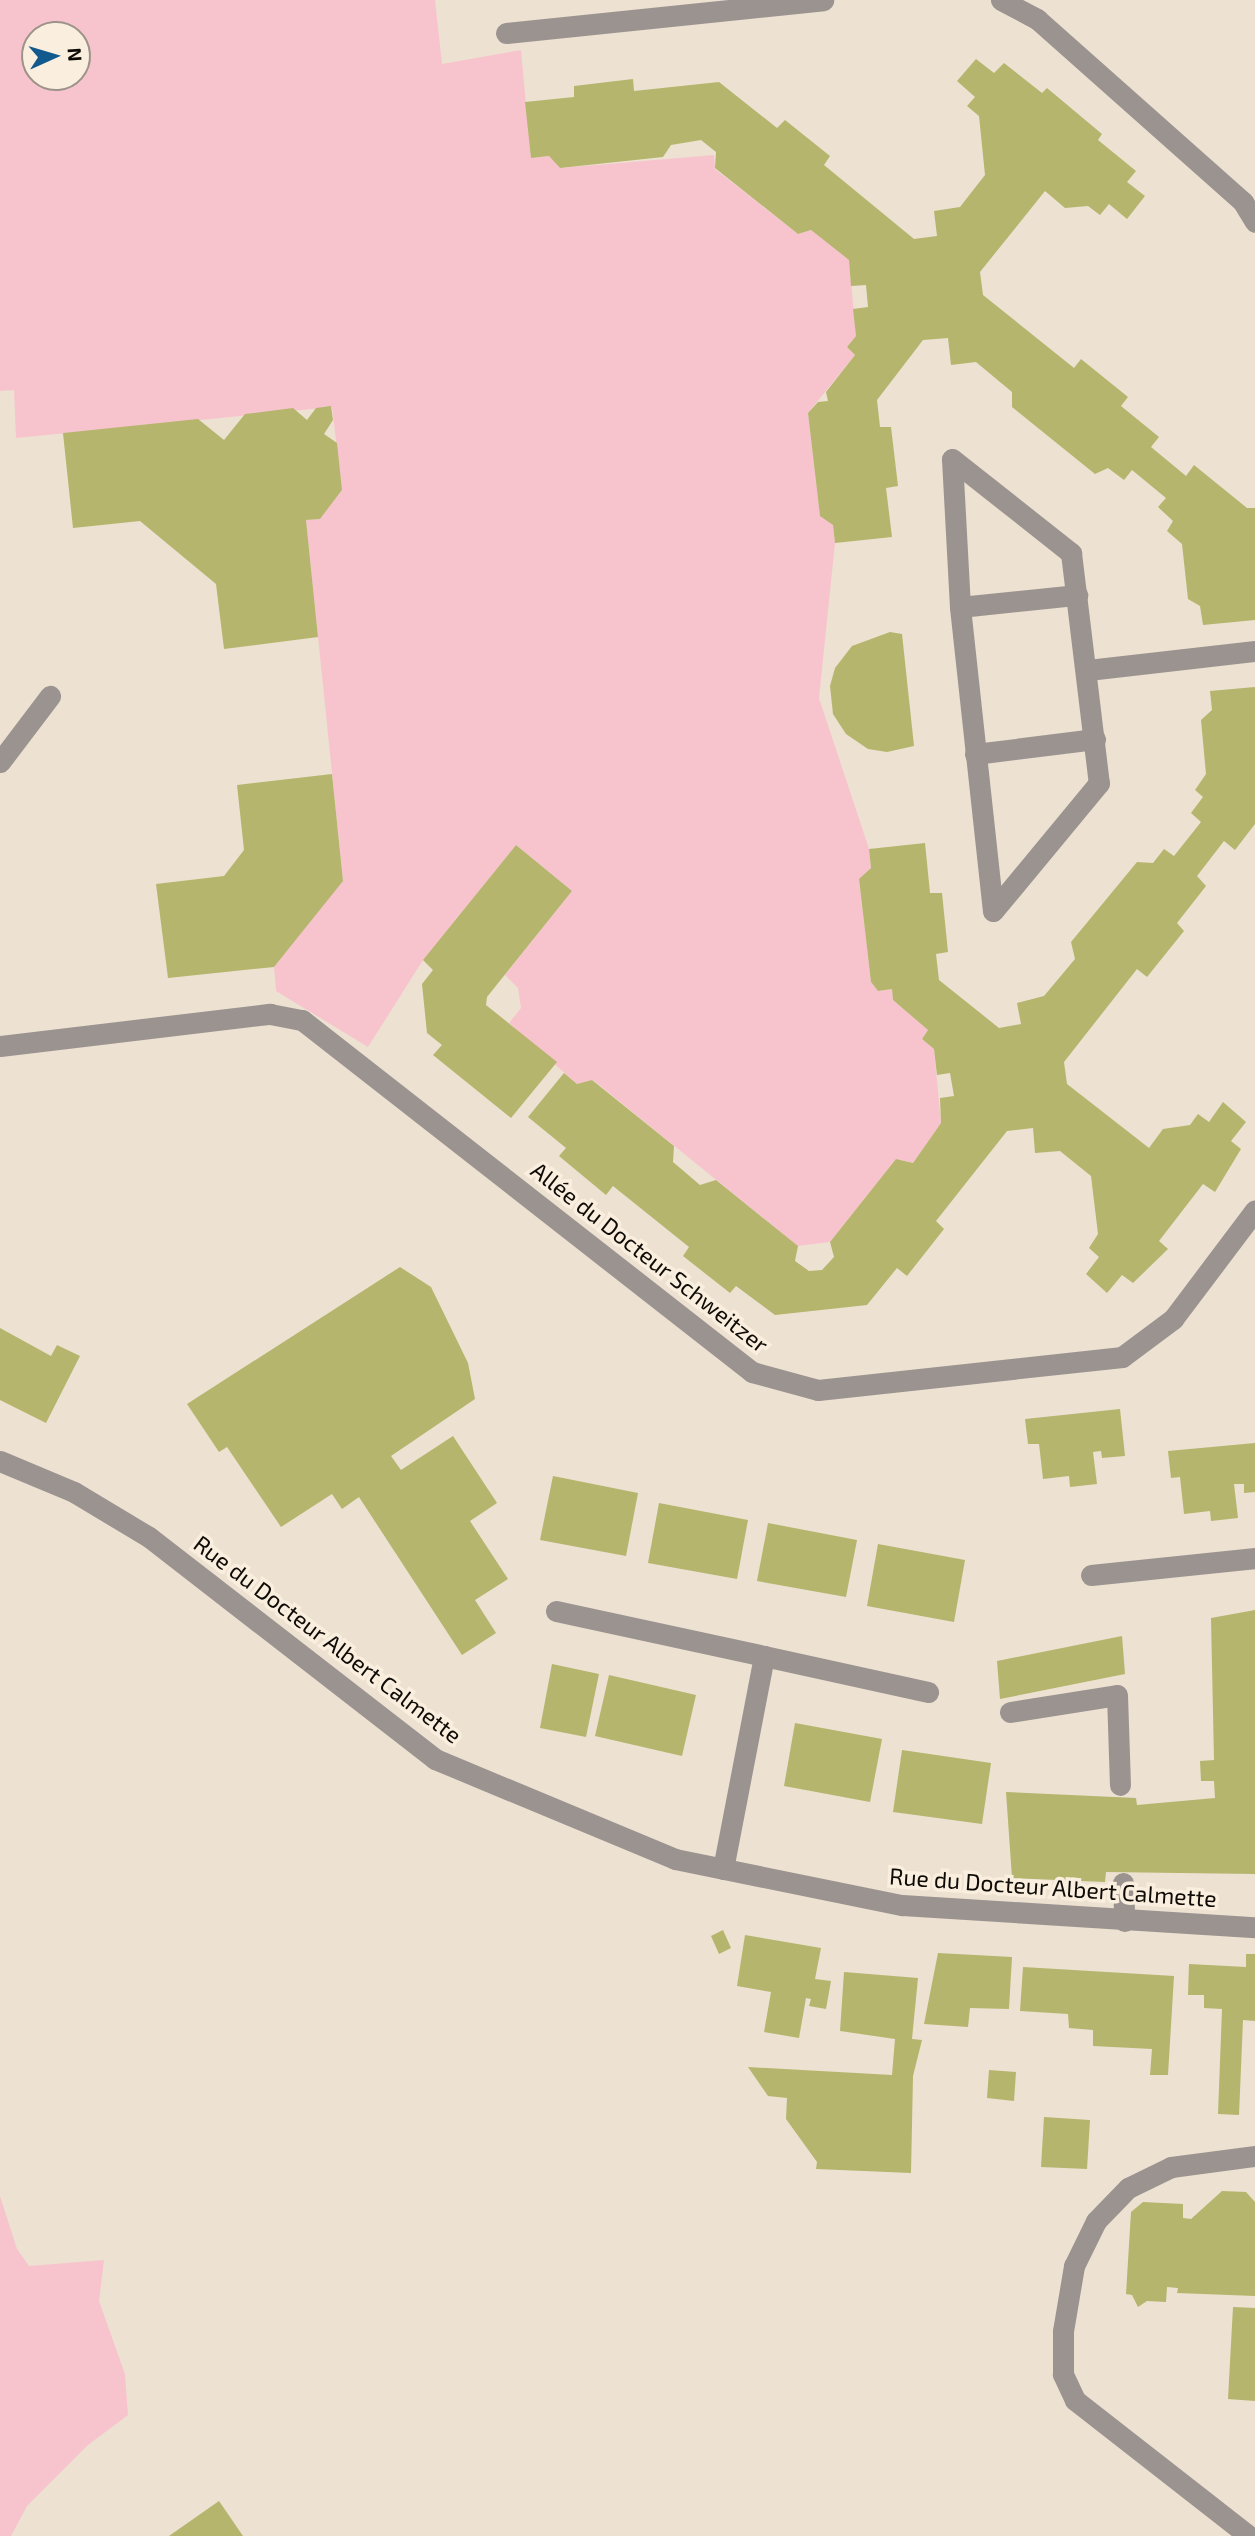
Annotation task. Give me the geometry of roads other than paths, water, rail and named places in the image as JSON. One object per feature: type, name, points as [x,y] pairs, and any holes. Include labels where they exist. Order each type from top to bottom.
[{"type":"street","points":[[506,33],[823,0]]},
{"type":"street","points":[[1000,0],[1037,19],[1243,202],[1255,222]]},
{"type":"street","points":[[952,459],[1071,553],[1077,595],[1088,670],[1099,783],[993,911],[961,607],[952,459]]},
{"type":"street","points":[[961,607],[1077,595]]},
{"type":"street","points":[[1088,670],[1255,651]]},
{"type":"street","points":[[0,762],[50,696]]},
{"type":"street","points":[[975,754],[1095,739]]},
{"type":"street","name":"Allée du Docteur Schweitzer","points":[[0,1046],[270,1014],[302,1020],[752,1372],[818,1390],[1122,1357],[1173,1318],[1255,1210]]},
{"type":"street","name":"Rue du Docteur Albert Calmette","points":[[0,1461],[74,1492],[149,1537],[435,1759],[675,1859],[902,1905],[1124,1922],[1255,1927]]},
{"type":"street","points":[[1091,1575],[1255,1558]]},
{"type":"street","points":[[556,1611],[928,1692]]},
{"type":"street","points":[[723,1869],[764,1656]]},
{"type":"street","points":[[1010,1712],[1117,1695],[1120,1785]]},
{"type":"street","points":[[1123,1883],[1124,1922]]},
{"type":"street","points":[[1249,2536],[1075,2400],[1063,2374],[1063,2331],[1074,2266],[1096,2221],[1128,2188],[1171,2167],[1255,2156]]}]
